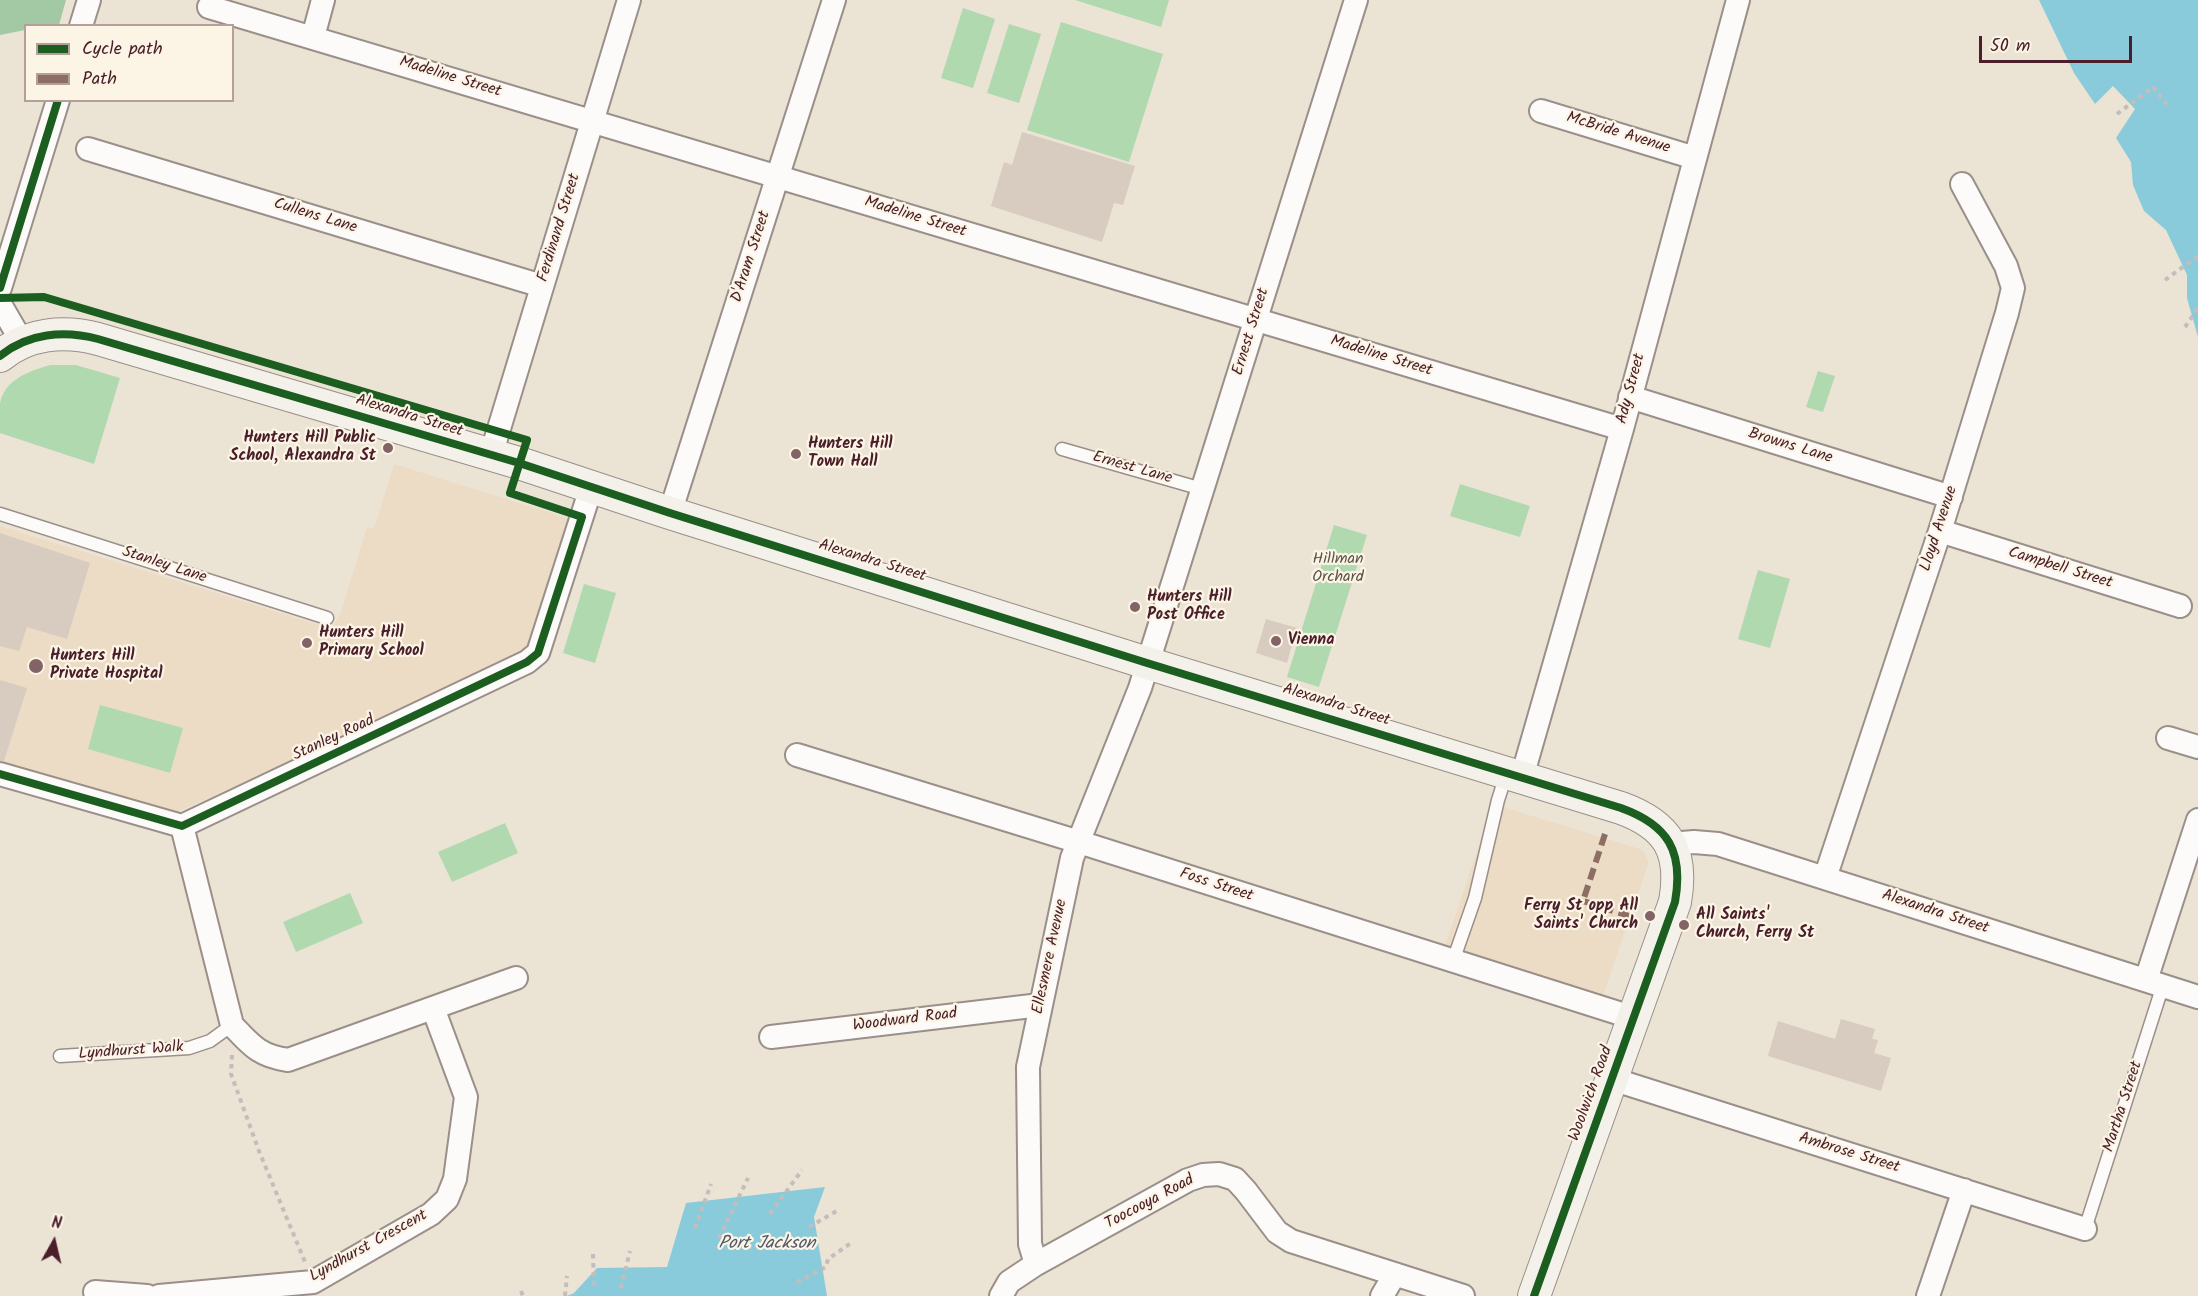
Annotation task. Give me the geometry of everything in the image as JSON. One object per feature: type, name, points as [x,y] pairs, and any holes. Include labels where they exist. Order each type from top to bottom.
[{"type":"street","points":[[82,24],[89,0]]},
{"type":"street","points":[[313,38],[323,0]]},
{"type":"street","name":"Ferdinand Street","points":[[491,455],[629,0]]},
{"type":"street","name":"D'Aram Street","points":[[670,513],[834,0]]},
{"type":"street","name":"Ernest Street","points":[[1147,663],[1356,0]]},
{"type":"street","name":"Ady Street","points":[[1514,774],[1622,429],[1738,0]]},
{"type":"street","name":"Madeline Street","points":[[209,6],[1622,429]]},
{"type":"street","points":[[0,288],[57,102]]},
{"type":"street","name":"McBride Avenue","points":[[1541,111],[1695,158]]},
{"type":"street","name":"Cullens Lane","points":[[88,149],[542,286]]},
{"type":"street","name":"Lloyd Avenue","points":[[1825,878],[1940,531],[2013,288],[2006,266],[1962,184]]},
{"type":"street","points":[[0,304],[11,349]]},
{"type":"street","name":"Alexandra Street","points":[[11,349],[46,335],[88,336],[491,455],[1147,663],[1633,812],[1655,824],[1670,844],[1677,864],[1678,886],[1675,902]]},
{"type":"street","name":"Browns Lane","points":[[1630,397],[1951,496]]},
{"type":"street","name":"Stanley Road","points":[[182,826],[533,658],[538,653],[591,488]]},
{"type":"street","name":"Campbell Street","points":[[1940,531],[2180,606]]},
{"type":"street","name":"Ellesmere Avenue","points":[[1036,1264],[1030,1244],[1028,1066],[1072,858],[1147,663]]},
{"type":"street","points":[[2168,738],[2198,747]]},
{"type":"street","name":"Foss Street","points":[[797,755],[1634,1018]]},
{"type":"street","points":[[0,774],[182,826],[232,1025],[253,1048],[270,1058],[288,1060],[516,978]]},
{"type":"street","name":"Martha Street","points":[[2154,983],[2198,820]]},
{"type":"street","name":"Alexandra Street","points":[[1670,844],[1694,842],[1718,844],[2198,997]]},
{"type":"street","name":"Woolwich Road","points":[[1534,1296],[1675,902]]},
{"type":"street","name":"Woodward Road","points":[[771,1037],[1040,1005]]},
{"type":"street","name":"Lyndhurst Crescent","points":[[159,1296],[313,1282],[431,1214],[447,1199],[455,1179],[466,1097],[433,1008]]},
{"type":"street","name":"Ambrose Street","points":[[1612,1079],[2085,1229]]},
{"type":"street","name":"Toocooya Road","points":[[1001,1296],[1009,1282],[1036,1264],[1188,1179],[1219,1174],[1234,1179],[1277,1232],[1291,1240],[1463,1296]]},
{"type":"street","points":[[1928,1296],[1964,1190]]},
{"type":"street","points":[[1382,1296],[1395,1274]]},
{"type":"street","points":[[95,1292],[147,1296]]},
{"type":"lane","name":"Ernest Lane","points":[[1062,449],[1202,489]]},
{"type":"lane","name":"Stanley Lane","points":[[0,514],[327,618]]},
{"type":"lane","points":[[1453,961],[1475,898],[1498,800],[1514,774]]},
{"type":"lane","name":"Martha Street","points":[[2085,1229],[2154,983]]},
{"type":"lane","name":"Lyndhurst Walk","points":[[60,1056],[189,1048],[210,1041],[232,1025]]},
{"type":"path","points":[[2117,114],[2153,87],[2168,106]]},
{"type":"path","points":[[2165,280],[2198,256]]},
{"type":"path","points":[[2185,327],[2198,308]]},
{"type":"path","points":[[514,480],[510,493],[569,512]]},
{"type":"path","points":[[232,1025],[231,1074],[259,1151],[313,1282]]},
{"type":"path","points":[[770,1214],[802,1170]]},
{"type":"path","points":[[719,1238],[748,1179]]},
{"type":"path","points":[[695,1228],[711,1184]]},
{"type":"path","points":[[809,1227],[840,1209]]},
{"type":"path","points":[[797,1282],[826,1267],[828,1259],[851,1242]]},
{"type":"path","points":[[621,1288],[630,1251]]},
{"type":"path","points":[[592,1254],[594,1287]]},
{"type":"path","points":[[565,1296],[567,1276]]},
{"type":"shaded area","name":"Hunters Hill Primary School","points":[[394,464],[570,519],[530,657],[170,815],[0,765],[0,526],[332,629],[341,612],[367,527],[374,529]]},
{"type":"shaded area","points":[[1493,804],[1643,850],[1649,862],[1601,1001],[1444,949]]},
{"type":"green space","points":[[0,0],[66,0],[59,24],[24,24],[24,30],[0,35]]},
{"type":"green space","points":[[1075,0],[1169,0],[1161,27]]},
{"type":"green space","points":[[963,8],[995,19],[973,88],[941,78]]},
{"type":"green space","points":[[1061,22],[1163,54],[1129,162],[1027,130]]},
{"type":"green space","points":[[1009,24],[1041,34],[1019,103],[987,93]]},
{"type":"green space","points":[[50,365],[76,365],[120,378],[94,464],[0,433],[0,404],[7,388],[26,373]]},
{"type":"green space","points":[[1818,371],[1835,376],[1823,412],[1806,407]]},
{"type":"green space","points":[[1460,484],[1530,506],[1520,537],[1450,516]]},
{"type":"green space","name":"Hillman Orchard","points":[[1334,525],[1367,535],[1319,687],[1287,677]]},
{"type":"green space","points":[[1758,570],[1790,579],[1770,648],[1738,639]]},
{"type":"green space","points":[[584,584],[616,593],[595,663],[563,653]]},
{"type":"green space","points":[[100,705],[183,728],[170,773],[88,749]]},
{"type":"green space","points":[[505,823],[518,853],[452,882],[438,852]]},
{"type":"green space","points":[[350,893],[363,923],[296,952],[283,922]]},
{"type":"water","points":[[2039,0],[2198,0],[2198,337],[2187,298],[2187,275],[2166,230],[2144,211],[2133,185],[2131,162],[2116,138],[2135,109],[2113,86],[2095,104],[2074,73]]},
{"type":"water","name":"Port Jackson","points":[[825,1187],[814,1217],[827,1296],[567,1296],[574,1293],[597,1268],[667,1267],[686,1203]]},
{"type":"building","points":[[1022,132],[1135,166],[1123,205],[1114,203],[1102,242],[991,206],[1004,162],[1012,165]]},
{"type":"building","points":[[0,533],[90,563],[67,639],[27,627],[19,651],[0,646]]},
{"type":"building","name":"Vienna","points":[[1266,619],[1297,628],[1287,663],[1256,653]]},
{"type":"building","points":[[0,680],[27,688],[4,761],[0,761]]},
{"type":"building","points":[[1841,1019],[1875,1029],[1872,1039],[1878,1040],[1874,1053],[1891,1058],[1881,1091],[1768,1056],[1778,1021],[1835,1039]]},
{"type":"marked path","points":[[1605,834],[1583,901],[1635,918]]},
{"type":"cycle path","points":[[0,288],[57,102]]},
{"type":"cycle path","points":[[0,298],[44,297],[527,440],[510,493],[582,517],[538,653],[527,662],[182,826],[0,774]]},
{"type":"cycle path","points":[[0,356],[22,342],[34,338],[59,334],[98,339],[519,463],[670,513],[1147,663],[1621,808],[1651,823],[1669,842],[1674,854],[1677,868],[1675,902],[1534,1296]]},
{"type":"place","name":"Hunters Hill Public School, Alexandra St","points":[[388,448]]},
{"type":"place","name":"Hunters Hill Town Hall","points":[[796,454]]},
{"type":"place","name":"Hunters Hill Post Office","points":[[1135,607]]},
{"type":"place","name":"Vienna","points":[[1276,641]]},
{"type":"place","name":"Hunters Hill Primary School","points":[[307,643]]},
{"type":"place","name":"Hunters Hill Private Hospital","points":[[36,666]]},
{"type":"place","name":"Ferry St opp All Saints' Church","points":[[1650,916]]},
{"type":"place","name":"All Saints' Church, Ferry St","points":[[1684,925]]}]
